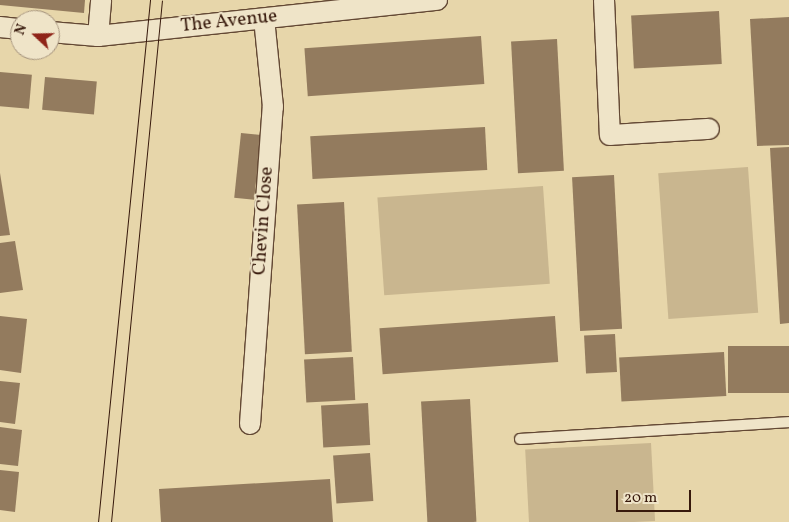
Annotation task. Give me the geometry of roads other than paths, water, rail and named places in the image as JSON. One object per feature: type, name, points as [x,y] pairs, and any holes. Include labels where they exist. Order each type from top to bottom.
[{"type":"street","points":[[98,36],[101,0]]},
{"type":"street","name":"The Avenue","points":[[60,33],[98,36],[412,1],[437,0]]},
{"type":"street","points":[[604,0],[610,135],[709,128]]},
{"type":"street","name":"Chevin Close","points":[[250,424],[273,107],[264,19]]},
{"type":"lane","points":[[520,439],[789,422]]},
{"type":"tram line","points":[[98,522],[150,0]]},
{"type":"tram line","points":[[111,522],[162,0]]}]
